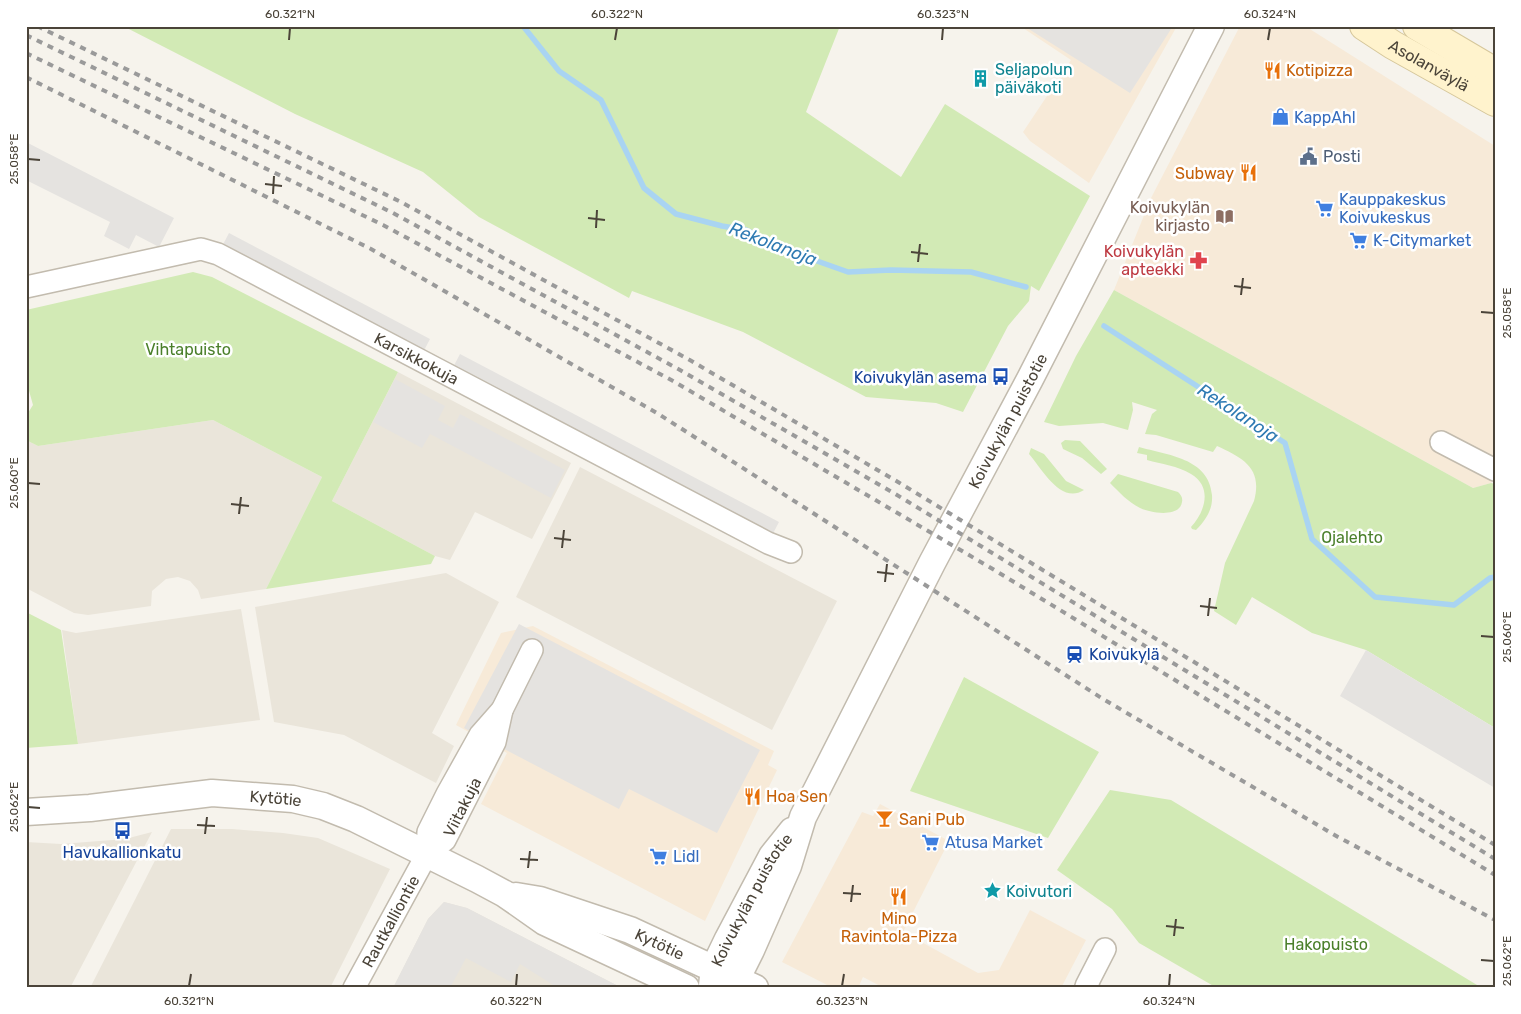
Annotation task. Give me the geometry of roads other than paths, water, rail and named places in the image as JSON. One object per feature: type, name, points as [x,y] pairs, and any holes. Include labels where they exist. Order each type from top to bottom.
[{"type":"main road","name":"Asolanväylä","points":[[1364,26],[1393,45],[1495,102]]},
{"type":"main road","name":"Asolanväylä","points":[[1417,26],[1495,72]]},
{"type":"street","name":"Koivukylän puistotie","points":[[729,982],[751,950],[788,866],[803,817],[932,563],[1038,363],[1211,26]]},
{"type":"street","name":"Karsikkokuja","points":[[26,287],[201,249],[218,254],[768,544],[791,552]]},
{"type":"street","points":[[1441,442],[1495,470]]},
{"type":"street","name":"Viitakuja","points":[[426,854],[445,840],[495,742],[502,710],[532,650]]},
{"type":"street","name":"Kytötie","points":[[26,812],[90,808],[212,793],[293,798],[323,806],[356,819],[505,894],[545,922],[686,988]]},
{"type":"street","name":"Rautkalliontie","points":[[354,988],[426,854]]},
{"type":"street","name":"Kytötie","points":[[505,894],[540,900],[630,930],[729,982]]},
{"type":"street","points":[[1089,988],[1086,986],[1105,949]]},
{"type":"waterway","name":"Rekolanoja","points":[[523,26],[559,71],[601,100],[644,188],[676,214],[746,230],[800,255],[848,272],[891,270],[971,272],[1026,287]]},
{"type":"waterway","name":"Rekolanoja","points":[[1104,326],[1285,443],[1312,539],[1375,597],[1454,605],[1490,578],[1495,577]]},
{"type":"railway","points":[[37,26],[401,202],[688,359],[898,482],[1495,845]]},
{"type":"railway","points":[[26,35],[393,213],[680,370],[892,492],[1495,859]]},
{"type":"railway","points":[[26,53],[383,225],[673,381],[991,568],[1495,875]]},
{"type":"railway","points":[[26,77],[371,249],[657,413],[1103,699],[1338,837],[1495,920]]},
{"type":"place","name":"Kotipizza","points":[[1272,70]]},
{"type":"place","name":"Seljapolun päiväkoti","points":[[981,78]]},
{"type":"place","name":"KappAhl","points":[[1280,117]]},
{"type":"place","name":"Posti","points":[[1309,156]]},
{"type":"place","name":"Subway","points":[[1248,173]]},
{"type":"place","name":"Kauppakeskus Koivukeskus","points":[[1325,208]]},
{"type":"place","name":"Koivukylän kirjasto","points":[[1224,216]]},
{"type":"place","name":"K-Citymarket","points":[[1359,240]]},
{"type":"place","name":"Koivukylän apteekki","points":[[1198,260]]},
{"type":"place","name":"Koivukylän asema","points":[[1001,377]]},
{"type":"place","name":"Koivukylä","points":[[1075,654]]},
{"type":"place","name":"Hoa Sen","points":[[752,796]]},
{"type":"place","name":"Sani Pub","points":[[885,819]]},
{"type":"place","name":"Havukallionkatu","points":[[122,831]]},
{"type":"place","name":"Atusa Market","points":[[931,842]]},
{"type":"place","name":"Lidl","points":[[659,856]]},
{"type":"place","name":"Koivutori","points":[[992,891]]},
{"type":"place","name":"Mino Ravintola-Pizza","points":[[899,896]]},
{"type":"park label","name":"Vihtapuisto","points":[[188,349]]},
{"type":"park label","name":"Ojalehto","points":[[1352,537]]},
{"type":"park label","name":"Hakopuisto","points":[[1326,944]]}]
